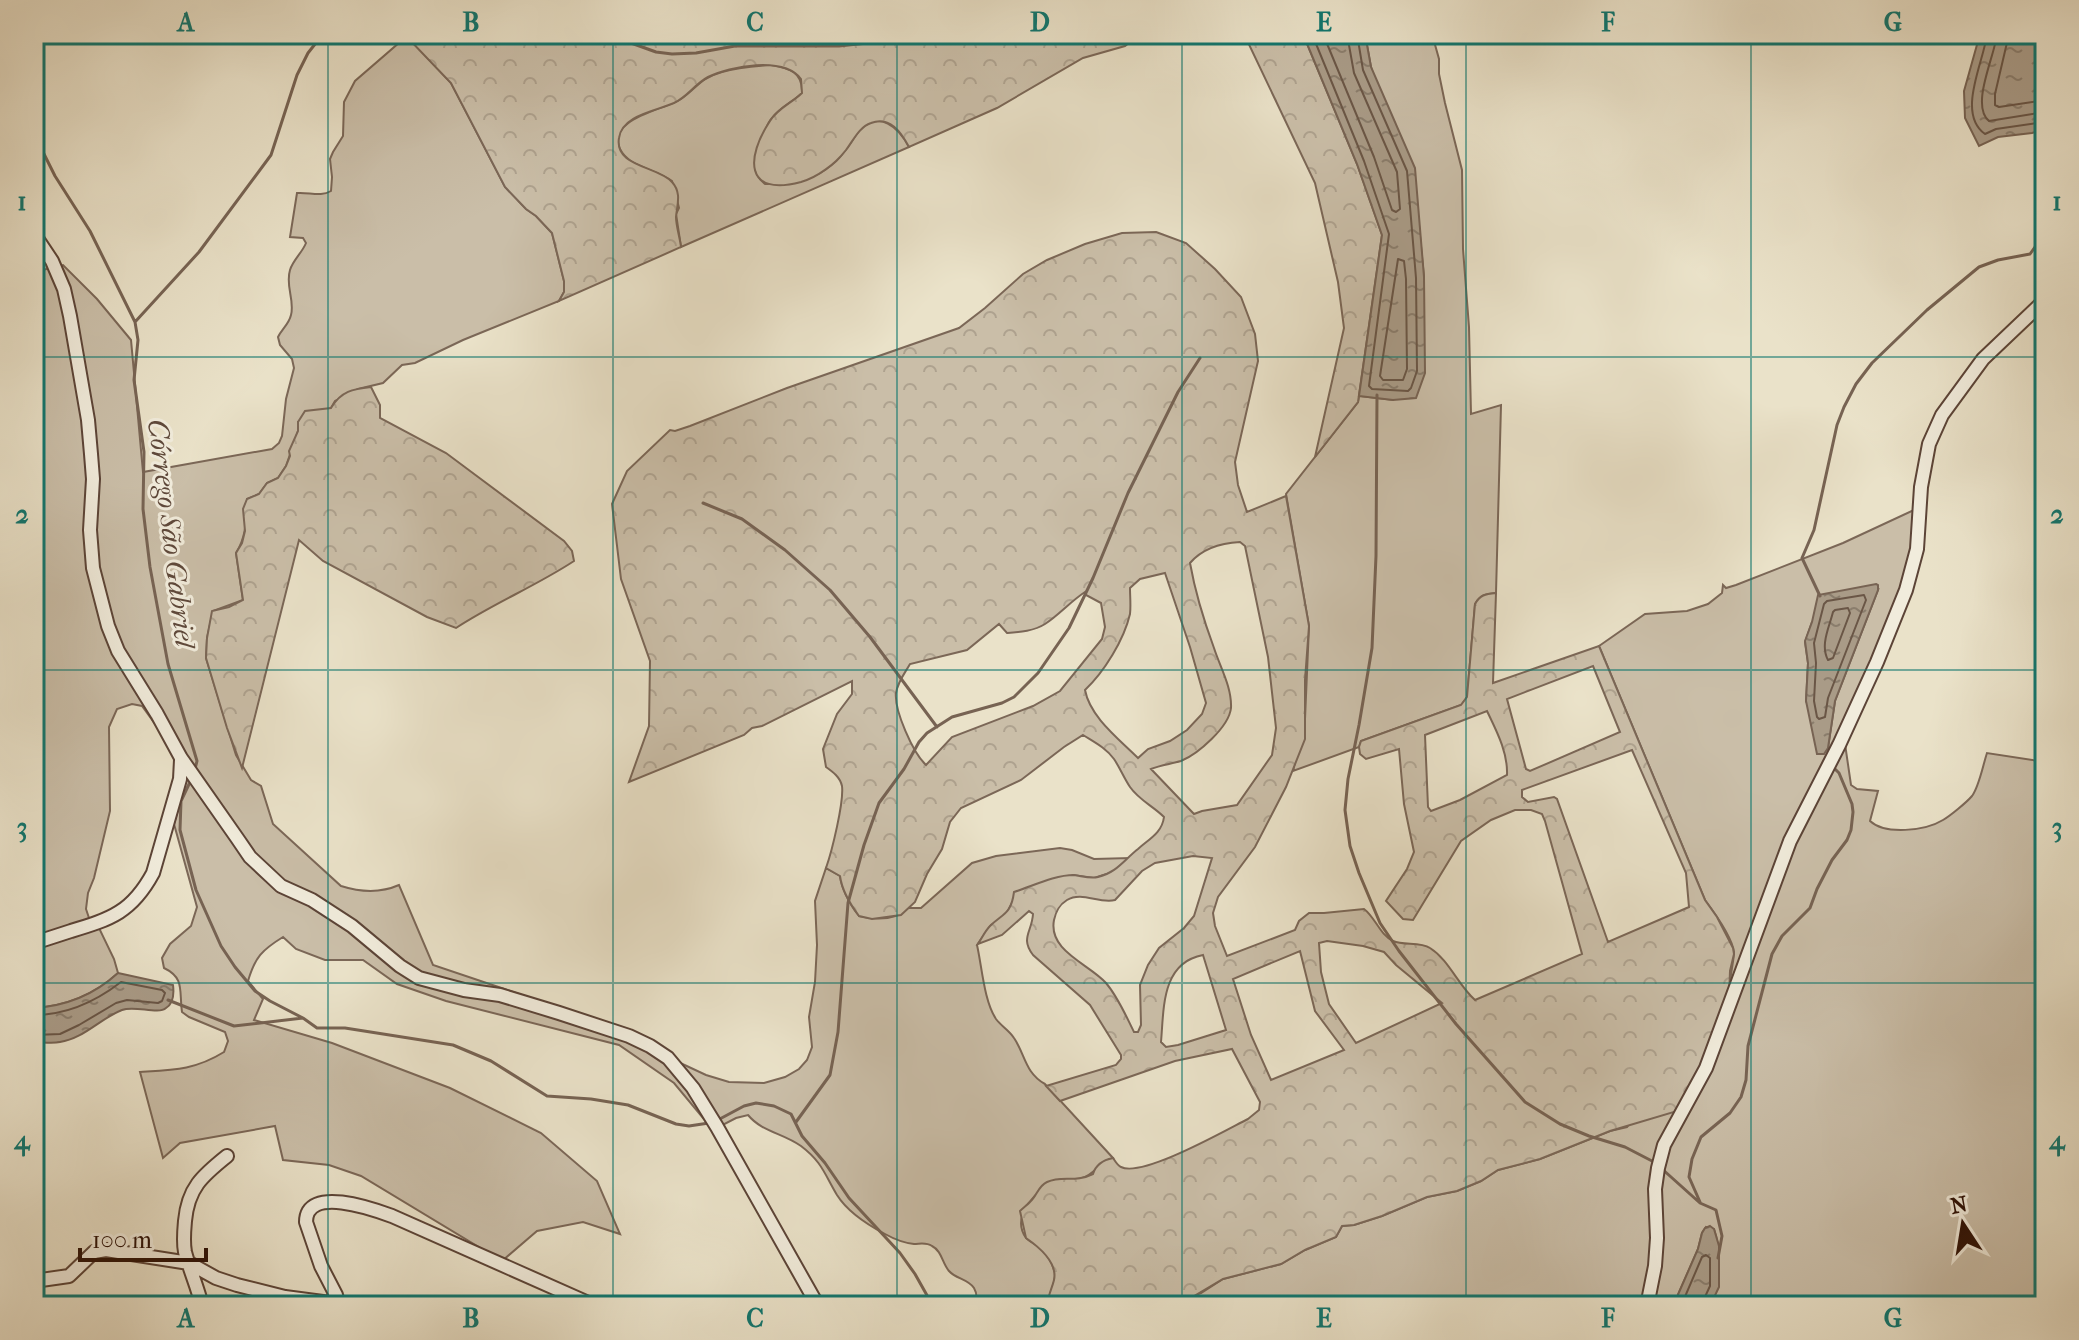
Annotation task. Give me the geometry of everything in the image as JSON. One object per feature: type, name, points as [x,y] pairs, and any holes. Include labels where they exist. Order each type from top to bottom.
[{"type":"street","points":[[36,237],[52,261],[64,289],[88,420],[93,479],[90,530],[93,568],[108,626],[118,651],[181,758],[250,857],[281,886],[312,900],[352,926],[419,978],[439,985],[500,995],[629,1036],[668,1058],[714,1123],[818,1306]]},
{"type":"street","points":[[1647,1306],[1657,1238],[1655,1189],[1664,1145],[1706,1068],[1790,841],[1839,745],[1906,590],[1917,549],[1921,487],[1929,444],[1942,415],[1983,359],[2045,300]]},
{"type":"street","points":[[34,943],[118,914],[146,887],[153,873],[180,779],[181,758]]},
{"type":"street","points":[[202,1306],[185,1250],[190,1195],[209,1170],[227,1156]]},
{"type":"street","points":[[339,1305],[306,1222],[309,1209],[335,1202],[392,1216],[595,1306]]},
{"type":"street","points":[[34,1281],[69,1276],[87,1257],[99,1251],[189,1263],[216,1278],[248,1288],[339,1305]]},
{"type":"green space","points":[[404,34],[1140,34],[1125,46],[1083,58],[997,108],[909,147],[889,124],[871,123],[826,169],[807,180],[782,185],[769,184],[760,179],[754,160],[770,121],[802,93],[801,79],[782,67],[770,65],[729,69],[708,77],[679,100],[633,119],[621,130],[619,138],[623,155],[665,177],[675,186],[678,199],[676,221],[681,247],[559,301],[564,292],[564,281],[552,233],[505,187],[451,83]]},
{"type":"green space","points":[[1244,34],[1303,34],[1357,164],[1382,235],[1358,402],[1315,457],[1344,328],[1338,282],[1315,183]]},
{"type":"green space","points":[[1365,34],[1432,34],[1439,59],[1445,103],[1462,170],[1471,414],[1501,405],[1496,593],[1483,596],[1475,604],[1467,697],[1461,705],[1361,741],[1359,747],[1293,771],[1305,719],[1309,626],[1286,494],[1358,402],[1359,396],[1393,400],[1424,277],[1419,226],[1371,67]]},
{"type":"green space","points":[[407,36],[451,83],[505,187],[552,233],[564,292],[559,301],[415,363],[402,365],[383,383],[358,389],[335,401],[331,408],[298,422],[286,466],[278,478],[267,483],[259,494],[247,499],[244,534],[236,553],[243,600],[213,611],[207,638],[206,658],[236,755],[251,780],[261,786],[273,824],[341,886],[370,891],[399,885],[433,965],[638,1034],[646,1047],[706,1075],[729,1082],[764,1083],[785,1077],[807,1060],[812,1047],[809,1017],[817,945],[815,901],[826,868],[840,876],[847,897],[859,916],[879,919],[897,915],[908,908],[921,908],[972,863],[996,856],[1060,848],[1094,859],[1129,858],[1113,872],[1094,878],[1073,875],[1013,901],[1005,916],[991,925],[977,945],[986,993],[996,1019],[1014,1038],[1038,1080],[1113,1158],[1087,1176],[1061,1179],[1050,1184],[1028,1203],[1024,1212],[1021,1221],[1026,1238],[1043,1251],[1054,1270],[1055,1279],[1048,1306],[975,1306],[974,1288],[949,1271],[935,1248],[895,1239],[858,1217],[841,1201],[818,1163],[801,1146],[760,1125],[748,1115],[713,1130],[674,1083],[619,1045],[446,1001],[397,984],[363,960],[325,960],[296,949],[283,937],[260,955],[248,981],[263,999],[254,1020],[332,1043],[450,1088],[541,1133],[597,1181],[620,1234],[583,1222],[537,1231],[502,1261],[361,1176],[329,1165],[283,1160],[275,1126],[180,1143],[163,1158],[140,1072],[193,1066],[224,1052],[228,1041],[225,1032],[182,1012],[178,981],[164,968],[162,958],[170,944],[191,926],[197,907],[174,824],[182,795],[183,775],[163,735],[142,706],[132,704],[117,709],[109,727],[110,811],[86,909],[90,921],[100,930],[118,973],[79,998],[34,1008],[34,272],[63,265],[131,340],[143,472],[272,449],[282,436],[286,399],[294,368],[278,337],[291,315],[290,270],[306,243],[303,238],[290,237],[297,193],[331,191],[330,159],[343,136],[344,102],[355,81]]},
{"type":"green space","points":[[771,65],[794,72],[800,80],[802,93],[775,114],[760,142],[755,167],[765,184],[800,181],[820,173],[838,159],[859,131],[874,122],[881,121],[894,128],[909,147],[681,247],[676,214],[679,208],[672,181],[624,155],[618,138],[621,130],[639,116],[681,99],[715,74]]},
{"type":"green space","points":[[1156,232],[1186,243],[1241,297],[1255,334],[1258,361],[1235,462],[1238,485],[1247,512],[1286,496],[1309,626],[1305,739],[1286,787],[1255,847],[1218,897],[1213,913],[1227,956],[1295,930],[1299,921],[1309,913],[1364,909],[1393,941],[1422,945],[1437,953],[1475,1000],[1582,954],[1545,821],[1542,814],[1531,810],[1515,810],[1491,820],[1461,841],[1413,920],[1403,919],[1386,901],[1414,852],[1404,804],[1399,749],[1366,759],[1360,754],[1361,741],[1461,705],[1467,697],[1475,604],[1483,596],[1496,593],[1493,683],[1599,646],[1705,900],[1717,917],[1734,954],[1729,998],[1695,1084],[1674,1112],[1610,1131],[1540,1159],[1498,1170],[1457,1191],[1427,1197],[1382,1216],[1342,1226],[1336,1237],[1281,1264],[1223,1279],[1189,1299],[1159,1306],[1048,1306],[1054,1280],[1053,1267],[1042,1250],[1026,1238],[1020,1211],[1042,1186],[1053,1180],[1086,1177],[1093,1174],[1100,1163],[1113,1158],[1120,1166],[1132,1169],[1165,1160],[1248,1119],[1259,1110],[1260,1102],[1232,1049],[1175,1061],[1060,1101],[1046,1086],[1116,1065],[1121,1055],[1090,1005],[1029,949],[1027,939],[1033,914],[1029,911],[1002,935],[978,944],[988,928],[1009,909],[1014,892],[1059,877],[1074,875],[1095,878],[1110,872],[1154,835],[1164,817],[1134,792],[1111,755],[1083,735],[1021,780],[961,808],[950,822],[942,849],[915,902],[901,915],[872,919],[859,916],[847,897],[840,876],[826,868],[839,814],[842,786],[838,777],[826,767],[823,749],[837,714],[852,694],[852,681],[762,726],[752,728],[744,735],[629,782],[649,726],[650,661],[621,579],[612,504],[627,471],[670,430],[690,426],[787,388],[959,328],[1023,274],[1047,260],[1122,233]],"holes":[[[1240,542],[1245,546],[1268,657],[1276,728],[1272,755],[1237,805],[1194,814],[1151,769],[1181,761],[1196,752],[1212,739],[1229,715],[1230,692],[1203,617],[1190,563],[1206,550]],[[1165,573],[1206,703],[1202,714],[1187,730],[1170,741],[1148,749],[1138,758],[1099,718],[1085,690],[1106,665],[1123,634],[1130,614],[1130,588],[1140,579]],[[1085,592],[1101,603],[1105,627],[1102,639],[1060,691],[1033,706],[952,737],[926,765],[905,731],[896,700],[898,685],[910,664],[967,650],[999,624],[1007,633],[1036,628]],[[1593,666],[1620,732],[1530,771],[1526,769],[1507,699]],[[1487,711],[1498,734],[1507,775],[1460,800],[1431,811],[1428,807],[1425,735]],[[1632,750],[1686,873],[1689,907],[1608,942],[1557,799],[1528,802],[1522,797],[1522,790]],[[1193,856],[1212,858],[1194,916],[1159,948],[1148,965],[1140,985],[1141,1025],[1138,1032],[1134,1032],[1106,983],[1063,949],[1054,931],[1054,920],[1060,906],[1073,898],[1115,900],[1142,871],[1155,863]],[[1327,941],[1363,946],[1384,952],[1442,1003],[1356,1043],[1329,1004],[1321,972],[1319,943]],[[1300,951],[1315,1011],[1344,1050],[1271,1080],[1251,1035],[1233,979]],[[1203,955],[1226,1030],[1166,1047],[1161,1042],[1163,1016],[1172,977],[1179,967]]]},
{"type":"green space","points":[[371,387],[380,405],[380,418],[446,453],[564,541],[572,551],[574,561],[456,628],[427,617],[323,561],[299,540],[242,768],[206,658],[212,611],[243,600],[236,553],[245,531],[243,509],[247,499],[259,494],[267,483],[278,478],[286,466],[298,422],[305,411],[331,408],[348,392]]},
{"type":"green space","points":[[1916,509],[1918,555],[1844,737],[1851,785],[1857,789],[1878,791],[1870,821],[1885,828],[1905,830],[1926,827],[1943,820],[1972,796],[1987,753],[2045,762],[2045,1306],[1710,1306],[1719,1258],[1714,1229],[1706,1227],[1673,1306],[1159,1306],[1201,1293],[1223,1279],[1281,1264],[1336,1237],[1342,1226],[1382,1216],[1427,1197],[1457,1191],[1498,1170],[1540,1159],[1627,1127],[1730,985],[1734,952],[1726,932],[1705,900],[1599,646],[1645,614],[1687,611],[1708,604],[1722,593],[1723,585],[1726,588],[1736,585],[1843,543]],"holes":[[[1878,590],[1835,701],[1828,748],[1806,701],[1808,663],[1805,642],[1812,622]]]},
{"type":"water","points":[[1303,34],[1365,34],[1371,67],[1415,168],[1424,277],[1425,373],[1416,398],[1393,400],[1359,396],[1382,235],[1357,164]]},
{"type":"water","points":[[1980,34],[2045,34],[2045,129],[1998,137],[1979,146],[1965,118],[1964,91]]},
{"type":"water","points":[[1876,584],[1878,590],[1835,701],[1828,748],[1824,754],[1817,754],[1806,701],[1808,663],[1805,641],[1818,595]]},
{"type":"water","points":[[118,973],[173,985],[171,1003],[158,1011],[122,1010],[68,1040],[34,1042],[34,1008],[79,998]]},
{"type":"water","points":[[1710,1226],[1714,1229],[1719,1246],[1719,1287],[1710,1306],[1673,1306],[1702,1233]]},
{"type":"waterway","points":[[135,322],[199,252],[271,155],[297,75],[308,53],[323,34]]},
{"type":"waterway","points":[[606,34],[656,52],[672,54],[735,46],[839,46],[877,42]]},
{"type":"waterway","name":"Córrego São Gabriel","points":[[34,134],[55,176],[90,231],[135,322],[138,340],[134,380],[144,452],[143,509],[150,567],[168,664],[197,761],[195,769]]},
{"type":"waterway","points":[[1820,596],[1802,558],[1814,530],[1837,425],[1856,384],[1872,363],[1927,310],[1979,267],[2030,254],[2045,227]]},
{"type":"waterway","points":[[796,1122],[830,1075],[838,1032],[848,903],[879,803],[927,733],[952,717],[1014,697],[1038,673],[1069,628],[1128,493],[1178,392],[1200,358]]},
{"type":"waterway","points":[[1377,395],[1372,648],[1345,810],[1350,846],[1359,873],[1380,923],[1399,951],[1456,1024],[1525,1102],[1560,1124],[1625,1147],[1652,1161]]},
{"type":"waterway","points":[[703,503],[742,519],[785,550],[830,590],[870,637],[937,727]]},
{"type":"waterway","points":[[1700,1202],[1689,1177],[1692,1159],[1701,1137],[1730,1113],[1741,1097],[1746,1080],[1748,1046],[1772,954],[1782,936],[1810,908],[1832,860],[1851,830],[1852,804],[1834,768]]},
{"type":"waterway","name":"Córrego São Gabriel","points":[[191,780],[181,801],[180,830],[196,890],[221,946],[255,991],[270,1001],[317,1028],[345,1028],[453,1045],[491,1061],[547,1096],[628,1105],[676,1124],[709,1123]]},
{"type":"waterway","points":[[168,1000],[234,1026],[303,1018]]},
{"type":"waterway","name":"Córrego São Gabriel","points":[[716,1121],[756,1103],[774,1106],[791,1114],[802,1136],[849,1198],[900,1253],[933,1306]]},
{"type":"waterway","points":[[1661,1168],[1700,1203],[1716,1210],[1722,1236],[1718,1258]]}]
